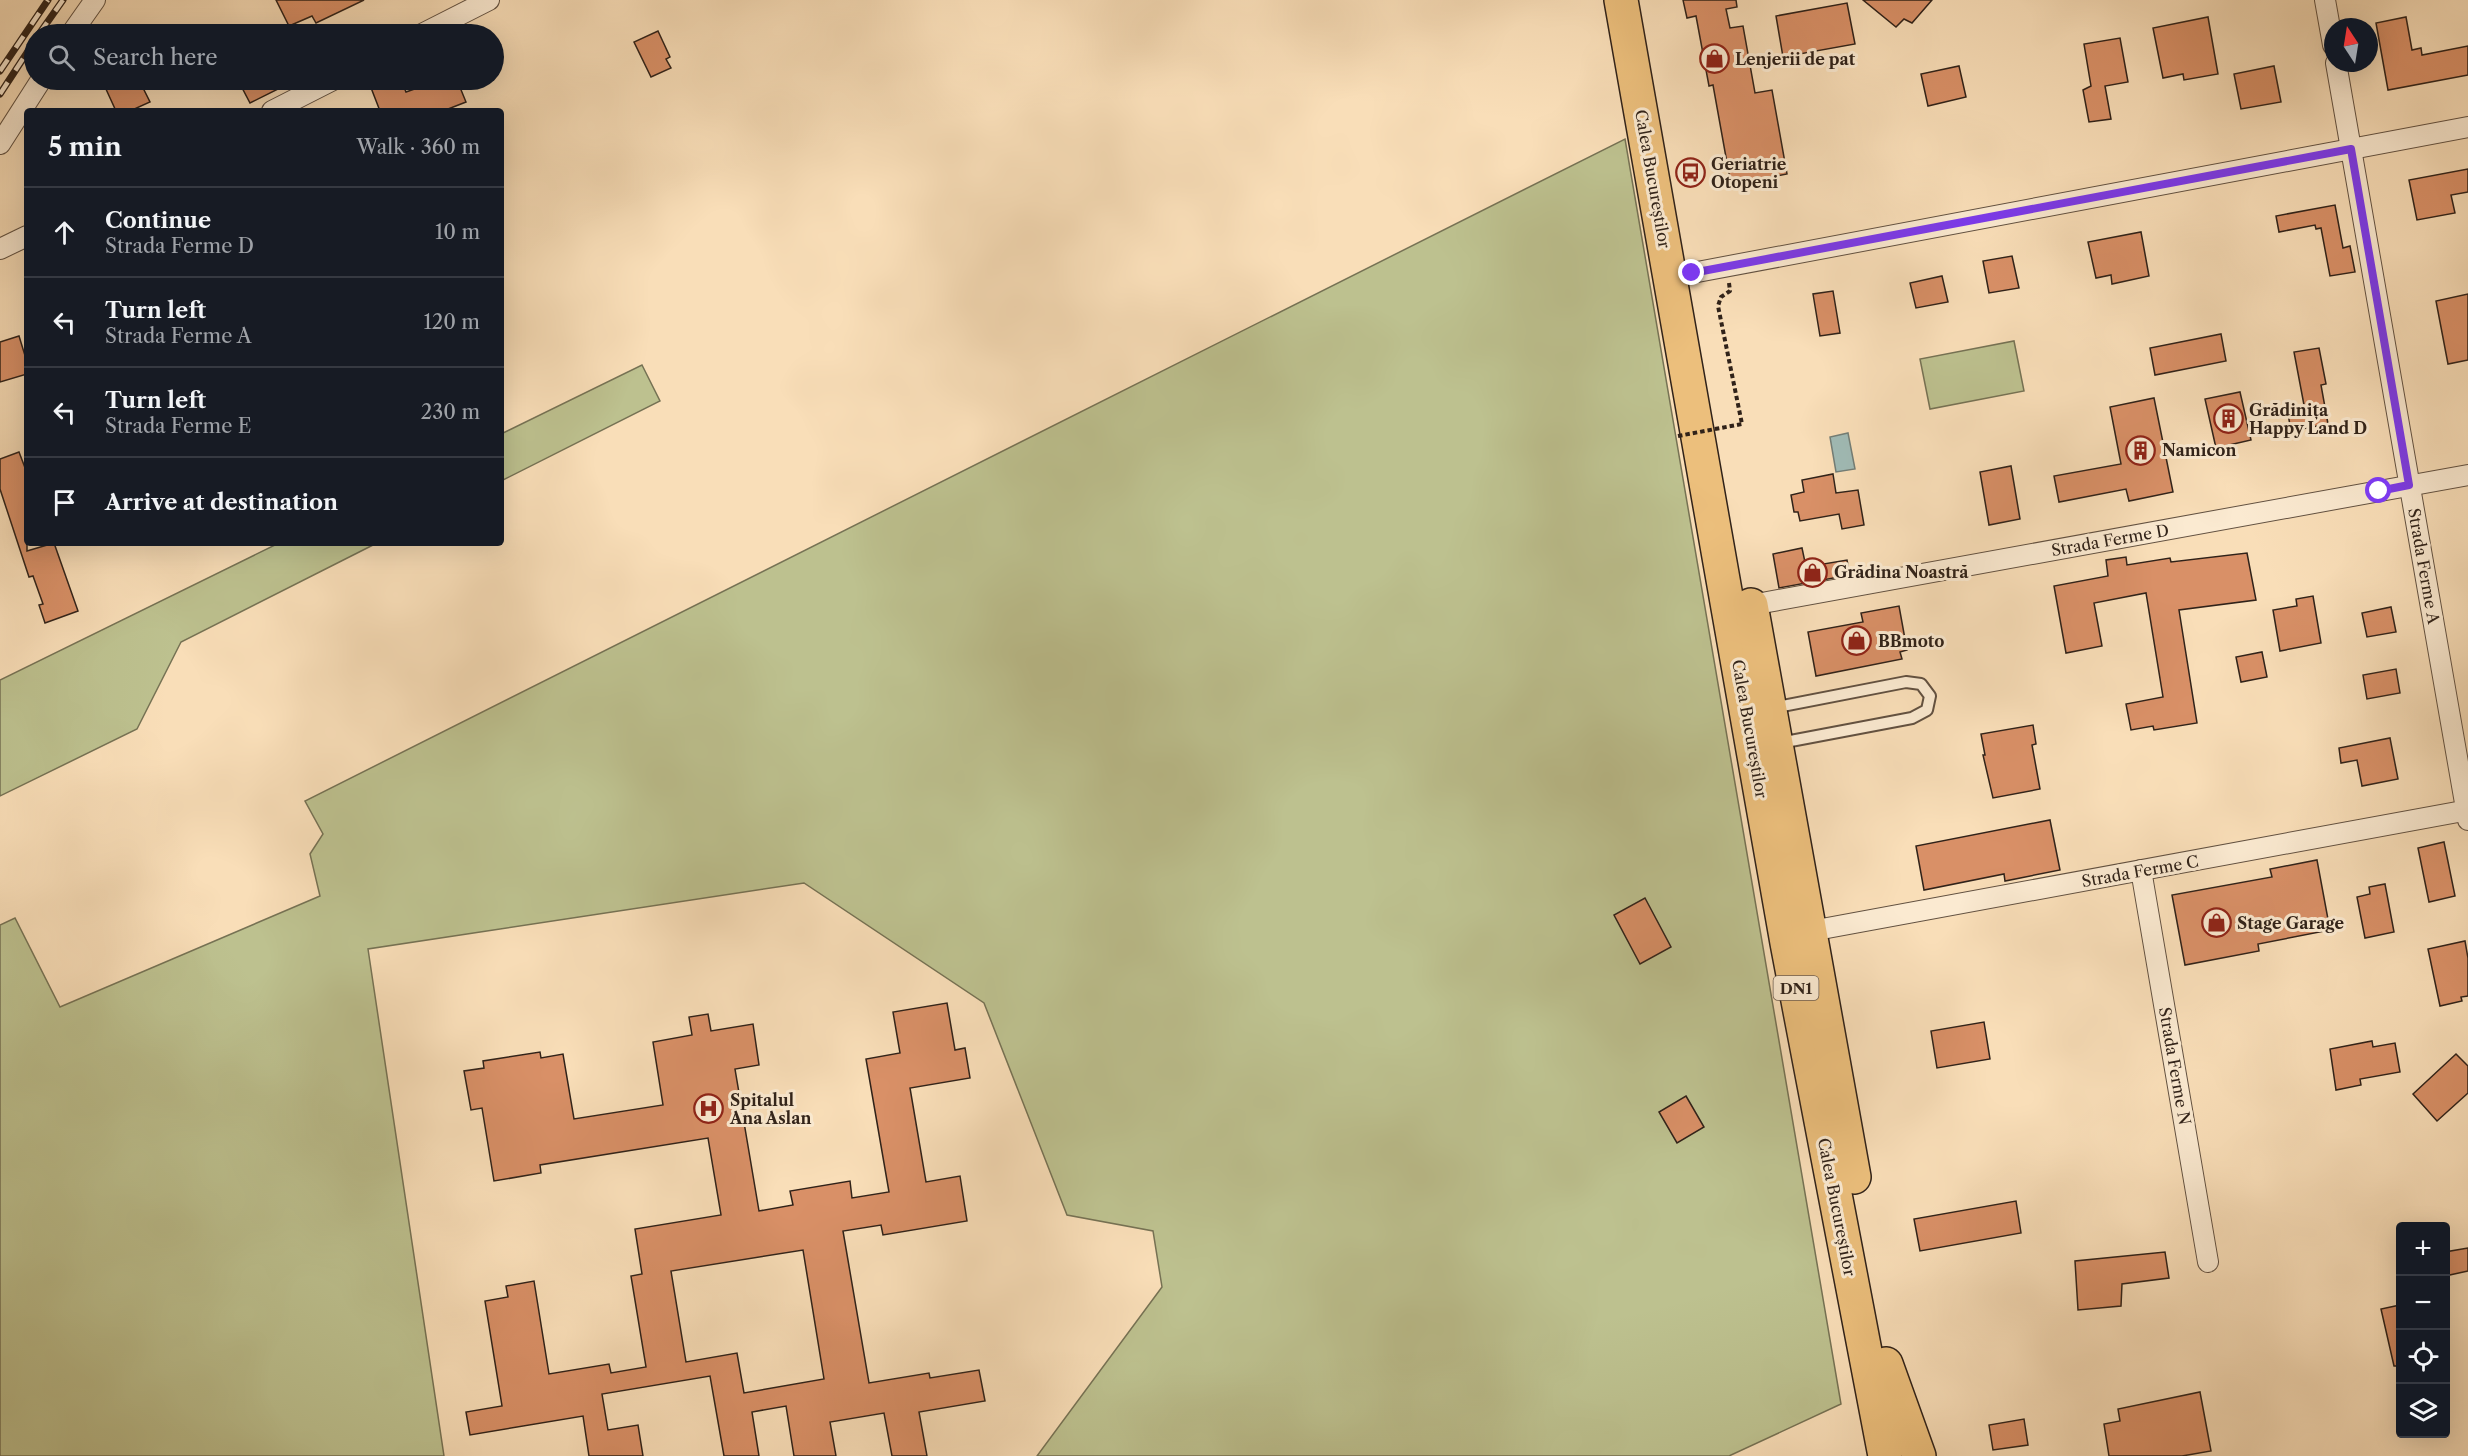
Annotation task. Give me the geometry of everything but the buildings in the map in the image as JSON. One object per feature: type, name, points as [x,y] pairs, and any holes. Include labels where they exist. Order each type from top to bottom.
[{"type":"highway","name":"Calea Bucureștilor","points":[[1622,0],[1785,931],[1876,1365],[1907,1456]]},
{"type":"highway","name":"Calea Bucureștilor","points":[[1643,0],[1811,931],[1876,1365],[1886,1456]]},
{"type":"highway","name":"DN1","points":[[1869,1456],[1876,1365]]},
{"type":"highway","name":"DN1","points":[[1876,1365],[1919,1456]]},
{"type":"street","points":[[78,24],[95,0]]},
{"type":"street","points":[[442,24],[489,0]]},
{"type":"street","points":[[2325,0],[2328,18]]},
{"type":"street","name":"Strada Ferme A","points":[[2338,72],[2467,813]]},
{"type":"street","points":[[0,144],[35,90]]},
{"type":"street","points":[[278,108],[313,90]]},
{"type":"street","points":[[1692,273],[2468,127]]},
{"type":"street","points":[[0,249],[24,237]]},
{"type":"street","name":"Strada Ferme D","points":[[1751,605],[2468,475]]},
{"type":"street","name":"Strada Ferme C","points":[[1811,931],[2467,813]]},
{"type":"street","name":"Strada Ferme N","points":[[2141,870],[2208,1262]]},
{"type":"lane","points":[[1770,708],[1906,682],[1921,684],[1930,696],[1927,710],[1912,718],[1777,744]]},
{"type":"path","points":[[1678,436],[1742,424],[1718,306],[1721,297],[1730,291],[1726,267]]},
{"type":"green space","points":[[1625,139],[1841,1404],[1729,1456],[1037,1456],[1162,1287],[1153,1231],[1067,1215],[984,1003],[804,883],[368,949],[444,1456],[0,1456],[0,925],[15,918],[60,1007],[320,896],[310,854],[323,834],[305,801]]},
{"type":"green space","points":[[2014,341],[2024,391],[1930,409],[1920,359]]},
{"type":"green space","points":[[642,365],[660,401],[504,479],[504,433]]},
{"type":"green space","points":[[273,546],[371,546],[181,642],[137,729],[0,796],[0,680]]},
{"type":"water","points":[[1848,433],[1855,469],[1836,472],[1830,437]]},
{"type":"railway","points":[[32,24],[48,0]]},
{"type":"railway","points":[[46,24],[63,0]]},
{"type":"railway","points":[[0,71],[24,36]]},
{"type":"railway","points":[[0,94],[24,57]]},
{"type":"place","name":"Lenjerii de pat","points":[[1714,59]]},
{"type":"place","name":"Geriatrie Otopeni","points":[[1690,173]]},
{"type":"place","name":"Grădinița Happy Land D","points":[[2228,419]]},
{"type":"place","name":"Namicon","points":[[2141,450]]},
{"type":"place","name":"Grădina Noastră","points":[[1813,572]]},
{"type":"place","name":"BBmoto","points":[[1857,641]]},
{"type":"place","name":"Stage Garage","points":[[2216,923]]},
{"type":"place","name":"Spitalul Ana Aslan","points":[[709,1109]]},
{"type":"route","points":[[1692,273],[2351,149],[2409,485],[2379,491]]}]
